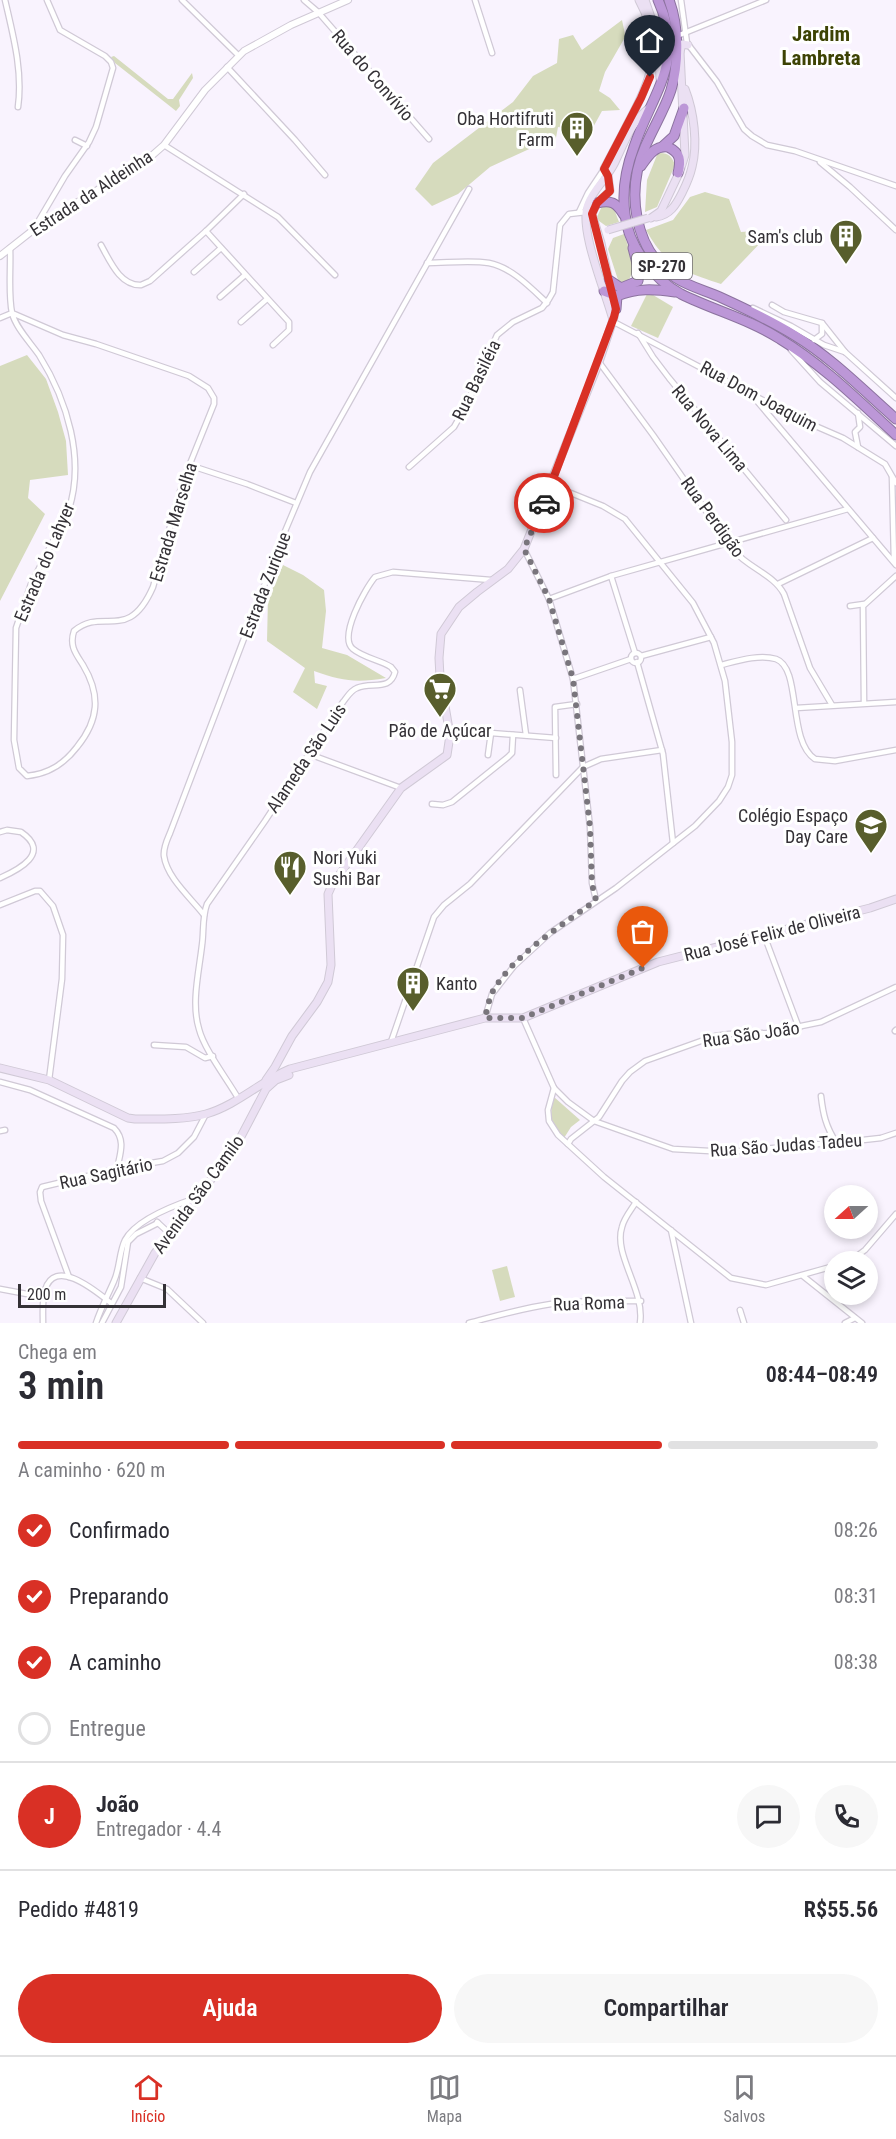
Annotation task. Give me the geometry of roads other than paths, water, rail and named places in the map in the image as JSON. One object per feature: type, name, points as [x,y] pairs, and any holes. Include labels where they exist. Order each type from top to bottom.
[{"type":"highway","name":"SP-270","points":[[658,0],[666,22],[668,56],[666,72],[630,159],[623,198],[625,217],[632,236],[650,268],[679,293],[762,328],[782,339],[833,379],[896,435]]},
{"type":"highway","name":"SP-270","points":[[669,0],[676,39],[672,87],[645,146],[638,170],[636,214],[649,248],[666,271],[676,278],[771,322],[809,345],[829,359],[896,418]]},
{"type":"highway","points":[[638,170],[649,155],[674,136],[684,108]]},
{"type":"highway","points":[[663,146],[674,149],[679,155],[681,161],[678,173]]},
{"type":"highway","points":[[597,203],[614,202],[625,217]]},
{"type":"highway","points":[[609,280],[621,288],[638,281],[639,272],[632,236]]},
{"type":"highway","points":[[616,309],[611,294],[643,289],[679,293]]},
{"type":"main road","points":[[604,231],[593,222],[592,214],[597,203],[610,191],[606,172],[641,98],[653,65],[654,51],[650,28],[639,0]]},
{"type":"main road","points":[[645,0],[656,27],[660,46],[658,93]]},
{"type":"main road","points":[[649,218],[661,211],[685,155],[680,52],[676,39]]},
{"type":"main road","points":[[680,52],[682,45],[688,45]]},
{"type":"main road","points":[[594,256],[594,242],[604,231],[664,215],[675,206],[693,167],[695,147],[689,98],[682,81]]},
{"type":"main road","points":[[611,294],[594,256],[582,212],[631,128],[653,104]]},
{"type":"main road","points":[[604,231],[601,243],[609,280],[612,320]]},
{"type":"main road","name":"Avenida São Camilo","points":[[116,1323],[140,1278],[170,1233],[235,1148],[292,1035],[317,1002],[328,981],[331,965],[329,890],[401,788],[440,762],[448,752],[450,735],[439,658],[441,634],[459,607],[508,569],[524,549],[599,362],[616,309]]},
{"type":"main road","name":"Rua José Felix de Oliveira","points":[[0,1068],[49,1080],[135,1119],[206,1114],[275,1078],[304,1066],[485,1018],[523,1018],[658,962],[870,908],[896,899]]},
{"type":"main road","name":"Avenida São Camilo","points":[[275,1067],[275,1078]]},
{"type":"street","points":[[4,0],[15,42],[21,88],[18,107]]},
{"type":"street","points":[[35,228],[65,177],[87,146],[96,127],[113,72],[111,62],[60,30],[47,0]]},
{"type":"street","points":[[182,0],[238,55]]},
{"type":"street","name":"Rua do Convívio","points":[[304,0],[318,12],[429,139]]},
{"type":"street","points":[[312,6],[317,0]]},
{"type":"street","name":"Estrada da Aldeinha","points":[[0,256],[35,228],[140,165],[164,145],[205,90],[248,47],[318,12],[348,0]]},
{"type":"street","points":[[476,0],[492,53]]},
{"type":"street","points":[[681,0],[688,45],[717,82],[738,120],[752,136],[767,145],[795,152],[895,187]]},
{"type":"street","points":[[676,39],[686,32],[766,0]]},
{"type":"street","points":[[227,67],[325,175]]},
{"type":"street","points":[[75,140],[87,146]]},
{"type":"street","points":[[164,145],[278,217],[335,275]]},
{"type":"street","points":[[818,160],[896,230]]},
{"type":"street","name":"Estrada Zurique","points":[[204,915],[176,880],[165,860],[164,850],[296,503],[310,472],[469,189]]},
{"type":"street","points":[[101,245],[124,280],[141,285],[150,280],[206,231],[244,194]]},
{"type":"street","points":[[427,263],[488,263],[514,275],[547,303],[553,292],[560,225],[566,216],[582,212]]},
{"type":"street","points":[[206,231],[290,324],[289,330],[273,345]]},
{"type":"street","name":"Estrada do Lahyer","points":[[10,248],[12,313],[52,378],[63,406],[75,456],[72,503],[69,512],[31,584],[16,628],[14,740],[18,768],[27,776]]},
{"type":"street","points":[[194,272],[221,248]]},
{"type":"street","points":[[220,297],[245,274]]},
{"type":"street","points":[[722,298],[728,298],[759,310],[824,345],[845,352]]},
{"type":"street","points":[[241,322],[267,299]]},
{"type":"street","name":"Rua Basiléia","points":[[409,467],[454,427],[467,404],[497,335],[513,322],[542,308],[547,303]]},
{"type":"street","points":[[772,305],[784,312],[822,323],[845,352],[896,398]]},
{"type":"street","points":[[0,318],[12,313]]},
{"type":"street","name":"Estrada Marselha","points":[[12,313],[63,335],[178,372],[202,383],[211,392],[214,404],[183,481],[147,601],[140,610],[124,620],[88,623],[74,631],[72,645],[74,652],[87,674],[96,702],[95,716],[88,733],[64,763],[47,772],[27,776]]},
{"type":"street","name":"Rua Dom Joaquim","points":[[612,320],[797,418],[843,438],[885,464],[896,483]]},
{"type":"street","points":[[814,340],[822,334],[822,323]]},
{"type":"street","name":"Rua Nova Lima","points":[[638,333],[669,378],[786,520]]},
{"type":"street","points":[[782,339],[820,382],[896,446]]},
{"type":"street","name":"Rua Perdigão","points":[[599,362],[679,471],[727,543],[742,560],[778,584]]},
{"type":"street","points":[[750,392],[895,563]]},
{"type":"street","points":[[858,412],[860,427]]},
{"type":"street","points":[[843,438],[870,423]]},
{"type":"street","points":[[855,432],[858,447]]},
{"type":"street","points":[[189,465],[248,484],[296,503]]},
{"type":"street","points":[[892,477],[895,563]]},
{"type":"street","points":[[485,1018],[492,994],[502,978],[550,933],[616,888],[695,826],[719,801],[732,775],[732,742],[725,681],[711,637],[693,603],[625,519],[616,512],[551,485]]},
{"type":"street","points":[[549,599],[611,576],[849,509]]},
{"type":"street","points":[[832,705],[810,668],[787,602],[778,584],[873,538]]},
{"type":"street","points":[[524,549],[549,599],[573,679],[590,827],[591,871],[596,900]]},
{"type":"street","name":"Alameda São Luis","points":[[238,1098],[200,1032],[196,1014],[205,930],[204,915],[211,898],[351,692],[360,687],[388,684],[395,675],[394,670],[388,664],[358,652],[348,643],[347,634],[350,624],[375,577],[393,572],[493,581]]},
{"type":"street","points":[[611,576],[635,653]]},
{"type":"street","points":[[850,606],[864,604],[896,576]]},
{"type":"street","points":[[864,604],[864,703]]},
{"type":"street","points":[[673,843],[662,750],[638,662],[641,656],[711,637]]},
{"type":"street","points":[[635,653],[641,656]]},
{"type":"street","points":[[631,659],[632,654],[635,653]]},
{"type":"street","points":[[721,665],[742,660],[770,658],[779,661],[787,673],[796,708],[800,738],[807,751],[815,759],[836,761],[896,750]]},
{"type":"street","points":[[573,679],[631,659],[638,662]]},
{"type":"street","points":[[520,690],[526,735]]},
{"type":"street","points":[[796,708],[895,702],[896,696]]},
{"type":"street","points":[[556,775],[555,707],[577,704]]},
{"type":"street","points":[[466,731],[556,738]]},
{"type":"street","points":[[488,754],[491,733]]},
{"type":"street","points":[[432,804],[443,805],[452,802],[508,757],[512,753],[513,735]]},
{"type":"street","points":[[391,1042],[434,917],[444,905],[470,884],[584,767],[601,759],[662,750]]},
{"type":"street","points":[[309,754],[401,788]]},
{"type":"street","points":[[0,832],[7,830],[21,832],[32,843],[33,851],[26,864],[0,878]]},
{"type":"street","points":[[0,905],[40,891],[53,906],[59,920],[63,935],[63,961],[49,1080]]},
{"type":"street","points":[[764,935],[799,1028]]},
{"type":"street","name":"Rua São João","points":[[568,1144],[602,1112],[621,1080],[645,1061],[715,1036],[767,1033],[821,1022],[896,987]]},
{"type":"street","name":"Rua São Judas Tadeu","points":[[523,1018],[554,1088],[574,1107],[594,1120],[651,1143],[681,1150],[728,1152],[881,1138],[896,1133]]},
{"type":"street","points":[[154,1045],[186,1047],[205,1059],[213,1056]]},
{"type":"street","points":[[0,1082],[30,1090],[114,1128],[119,1134],[122,1146],[117,1169]]},
{"type":"street","points":[[554,1088],[548,1110],[549,1121],[558,1135],[636,1203],[730,1278],[766,1285],[824,1269]]},
{"type":"street","points":[[821,1096],[823,1116],[836,1142]]},
{"type":"street","name":"Rua Sagitário","points":[[69,1277],[41,1201],[41,1190],[45,1186],[117,1169],[155,1163],[178,1153],[194,1137],[206,1114]]},
{"type":"street","points":[[825,1143],[829,1131]]},
{"type":"street","points":[[96,1323],[114,1281],[125,1240],[134,1229],[175,1206],[197,1198]]},
{"type":"street","points":[[636,1203],[622,1226],[621,1238],[628,1268],[641,1301],[640,1323]]},
{"type":"street","points":[[864,1251],[896,1214]]},
{"type":"street","points":[[153,1218],[170,1233]]},
{"type":"street","points":[[102,1323],[123,1281],[128,1242],[136,1234],[159,1223]]},
{"type":"street","points":[[671,1230],[691,1323]]},
{"type":"street","points":[[43,1323],[45,1288],[52,1279],[62,1276],[81,1282],[111,1303]]},
{"type":"street","points":[[803,1276],[862,1323]]},
{"type":"street","points":[[140,1278],[167,1290],[203,1323]]},
{"type":"street","points":[[0,1289],[43,1297]]},
{"type":"street","name":"Rua Roma","points":[[469,1323],[525,1308],[552,1304],[579,1301],[641,1301]]},
{"type":"street","points":[[740,1310],[744,1323]]},
{"type":"street","points":[[845,1323],[855,1318]]},
{"type":"place","name":"Oba Hortifruti Farm","points":[[577,157]]},
{"type":"place","name":"Sam's club","points":[[846,265]]},
{"type":"place","name":"Pão de Açúcar","points":[[440,718]]},
{"type":"place","name":"Colégio Espaço Day Care","points":[[871,854]]},
{"type":"place","name":"Nori Yuki Sushi Bar","points":[[290,896]]},
{"type":"place","name":"Kanto","points":[[413,1012]]},
{"type":"district","name":"Jardim Lambreta","points":[[821,46]]}]
